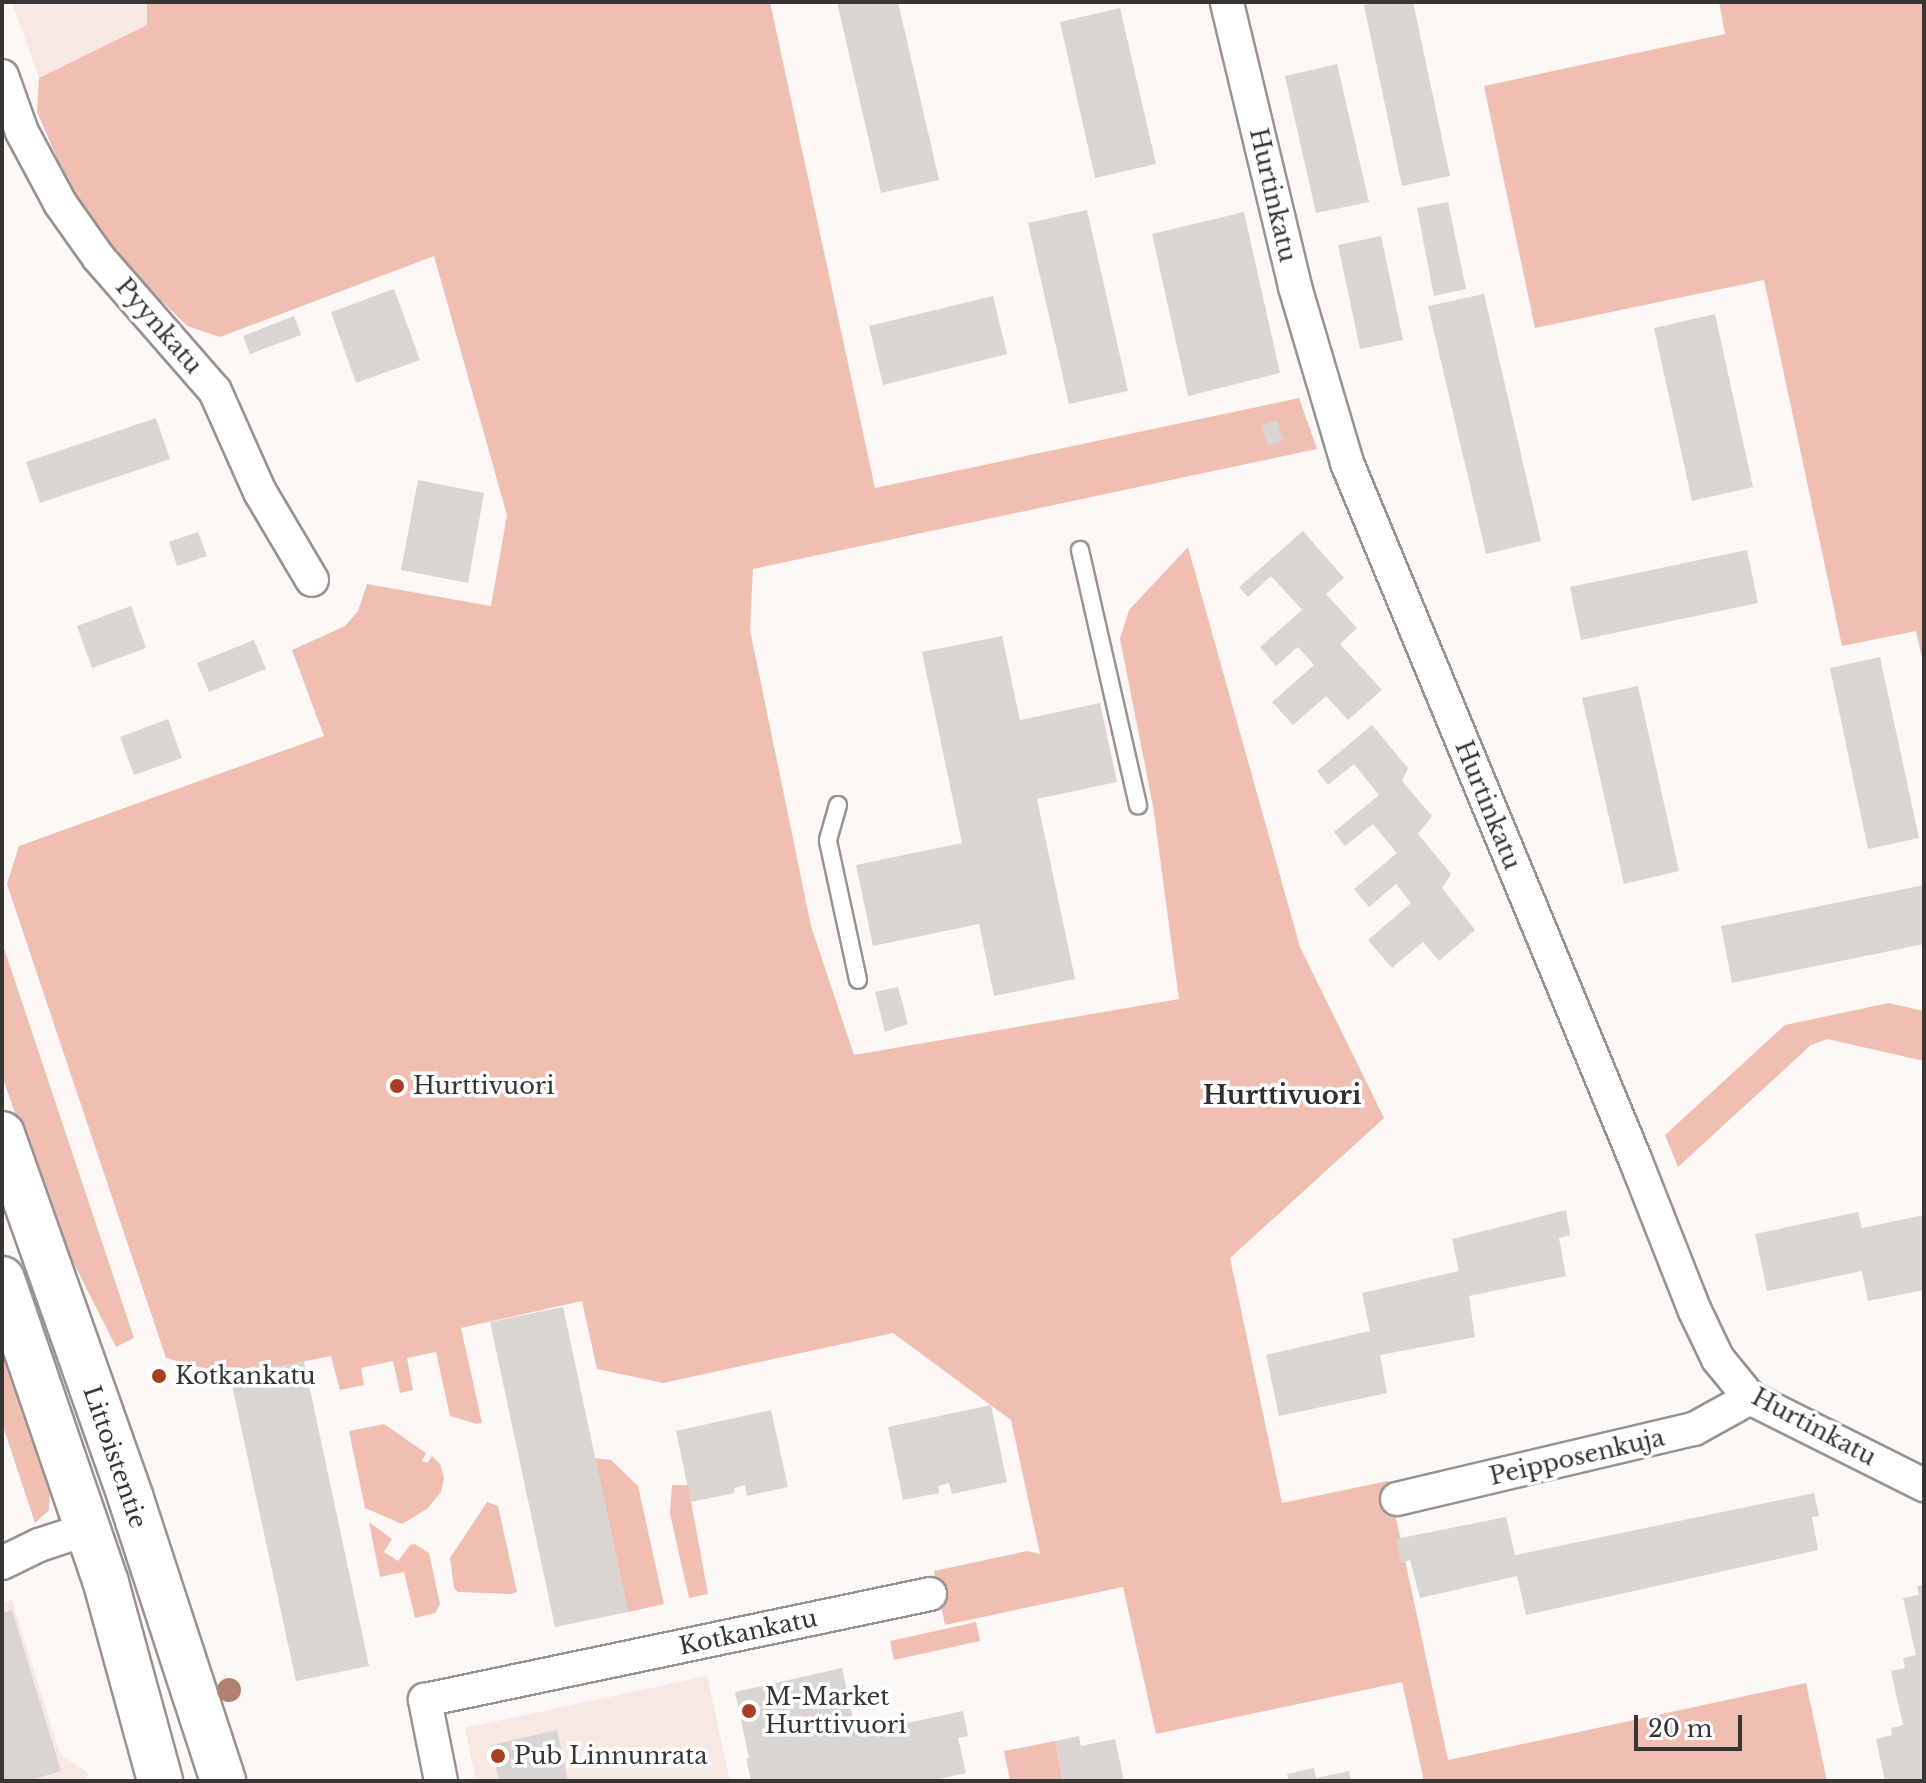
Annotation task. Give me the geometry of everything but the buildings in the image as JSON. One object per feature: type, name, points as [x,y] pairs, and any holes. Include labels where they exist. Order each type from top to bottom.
[{"type":"main road","name":"Littoistentie","points":[[2,1134],[131,1499],[223,1781]]},
{"type":"main road","name":"Littoistentie","points":[[2,1279],[88,1529],[160,1781]]},
{"type":"street","name":"Hurtinkatu","points":[[1227,3],[1295,287],[1347,463],[1695,1311],[1718,1359],[1750,1398],[1924,1485]]},
{"type":"street","name":"Pyynkatu","points":[[2,76],[22,132],[60,203],[99,258],[215,391],[260,492],[312,580]]},
{"type":"street","name":"Peipposenkuja","points":[[1397,1499],[1694,1429],[1723,1416],[1750,1398]]},
{"type":"street","points":[[2,1563],[39,1545],[88,1529]]},
{"type":"street","name":"Kotkankatu","points":[[441,1781],[425,1700],[930,1594]]},
{"type":"lane","points":[[1080,550],[1138,805]]},
{"type":"lane","points":[[838,805],[828,841],[858,980]]},
{"type":"shaded area","points":[[12,2],[147,2],[147,25],[39,78]]},
{"type":"shaded area","points":[[147,2],[770,2],[875,488],[1299,398],[1317,449],[753,569],[750,630],[811,926],[854,1055],[1179,999],[1153,806],[1120,639],[1129,610],[1188,547],[1300,947],[1384,1118],[1230,1258],[1282,1503],[1388,1481],[1448,1760],[1806,1683],[1827,1781],[1424,1781],[1402,1682],[1156,1734],[1123,1587],[945,1625],[934,1571],[1027,1551],[1040,1554],[1011,1420],[893,1333],[663,1383],[597,1369],[582,1301],[461,1328],[482,1423],[477,1424],[450,1416],[436,1352],[407,1358],[413,1390],[400,1393],[393,1361],[361,1368],[364,1385],[340,1390],[331,1356],[230,1376],[166,1358],[7,884],[19,846],[324,736],[292,650],[345,626],[358,611],[367,584],[491,606],[507,515],[434,256],[220,337],[187,326],[120,260],[92,223],[65,176],[37,112],[39,78],[147,25]]},
{"type":"shaded area","points":[[1719,2],[1924,2],[1924,667],[1916,631],[1842,646],[1764,280],[1535,328],[1484,86],[1725,34]]},
{"type":"shaded area","points":[[2,942],[134,1338],[116,1347],[54,1224],[2,1076]]},
{"type":"shaded area","points":[[1889,1003],[1924,1011],[1924,1061],[1827,1039],[1811,1045],[1678,1167],[1665,1135],[1785,1025]]},
{"type":"shaded area","points":[[2,1350],[50,1492],[49,1510],[35,1523],[2,1423]]},
{"type":"shaded area","points":[[384,1424],[426,1453],[422,1461],[427,1463],[432,1456],[440,1464],[444,1478],[441,1492],[427,1509],[402,1524],[365,1508],[349,1431]]},
{"type":"shaded area","points":[[595,1458],[611,1460],[638,1486],[664,1604],[628,1612]]},
{"type":"shaded area","points":[[672,1485],[688,1485],[708,1594],[689,1598],[670,1514]]},
{"type":"shaded area","points":[[487,1502],[498,1506],[517,1592],[511,1594],[458,1592],[454,1588],[450,1558]]},
{"type":"shaded area","points":[[369,1522],[392,1539],[384,1552],[398,1561],[410,1545],[415,1544],[429,1553],[440,1604],[435,1613],[415,1618],[404,1572],[380,1577]]},
{"type":"shaded area","points":[[12,1600],[60,1754],[89,1774],[83,1781],[2,1781],[2,1603]]},
{"type":"shaded area","points":[[976,1622],[980,1641],[894,1660],[890,1641]]},
{"type":"shaded area","points":[[707,1676],[730,1781],[476,1781],[465,1728]]},
{"type":"shaded area","points":[[1055,1741],[1063,1781],[1010,1781],[1004,1751]]},
{"type":"place","name":"Hurttivuori","points":[[397,1086]]},
{"type":"place","name":"Kotkankatu","points":[[159,1376]]},
{"type":"place","name":"M-Market Hurttivuori","points":[[749,1711]]},
{"type":"place","name":"Pub Linnunrata","points":[[498,1756]]},
{"type":"district","name":"Hurttivuori","points":[[1282,1096]]}]
